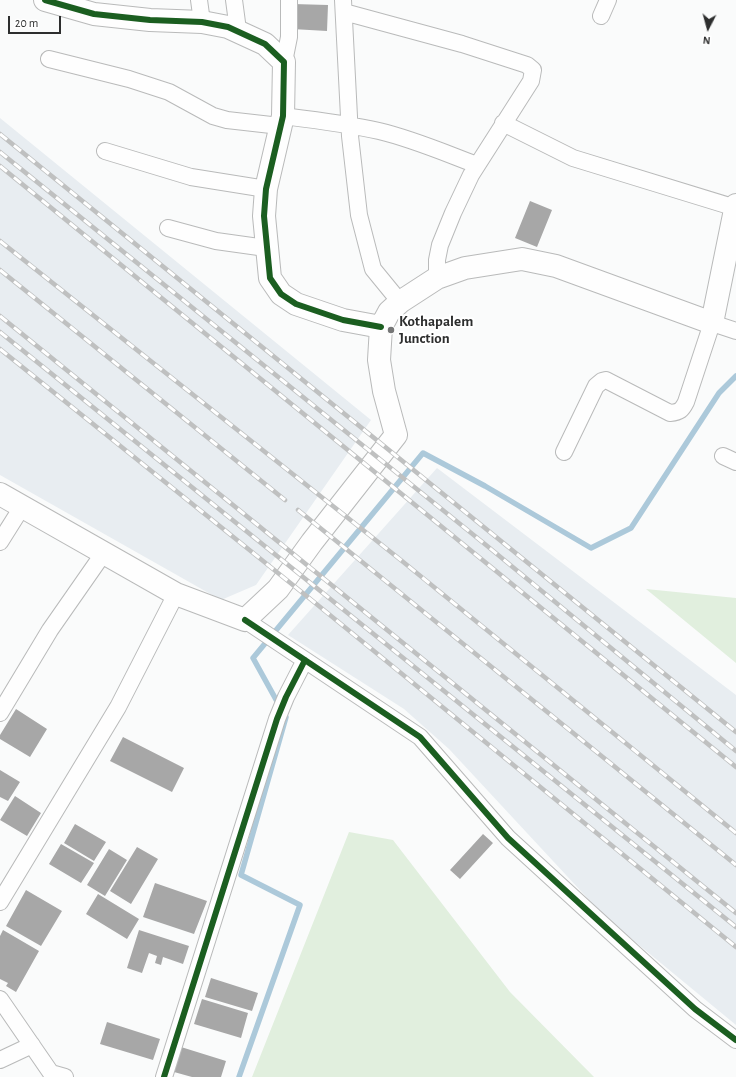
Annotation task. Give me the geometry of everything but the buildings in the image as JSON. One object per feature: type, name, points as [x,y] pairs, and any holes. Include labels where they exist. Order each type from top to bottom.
[{"type":"main road","points":[[45,0],[94,14],[150,20],[202,22],[238,30],[265,44],[284,62],[282,121],[266,189],[264,216],[270,278],[281,294],[296,304],[343,320],[381,327]]},
{"type":"main road","points":[[0,494],[103,554],[176,594],[245,620],[278,589],[312,542],[396,435],[382,379],[379,360],[381,327],[389,312],[400,302],[437,278],[465,268],[522,259],[556,266],[712,323],[736,206]]},
{"type":"street","points":[[199,0],[202,22]]},
{"type":"street","points":[[234,0],[238,30]]},
{"type":"street","points":[[284,62],[289,38],[289,0]]},
{"type":"street","points":[[601,16],[608,0]]},
{"type":"street","points":[[400,302],[373,269],[359,216],[349,125],[343,6],[531,67],[533,70],[531,81],[477,165],[452,214],[440,245],[437,260],[437,278]]},
{"type":"street","points":[[49,59],[129,79],[169,92],[213,116],[227,120],[282,121],[349,125],[380,131],[477,165]]},
{"type":"street","points":[[503,123],[573,158],[736,206]]},
{"type":"street","points":[[104,150],[191,177],[266,189]]},
{"type":"street","points":[[168,228],[216,241],[266,248]]},
{"type":"street","points":[[564,452],[596,386],[602,381],[606,380],[670,413],[678,412],[683,409],[712,323],[736,332]]},
{"type":"street","points":[[0,542],[22,506]]},
{"type":"street","points":[[0,713],[50,630],[103,554]]},
{"type":"street","points":[[0,902],[118,707],[176,594]]},
{"type":"street","points":[[245,620],[420,737],[508,838],[695,1009],[736,1040]]},
{"type":"street","points":[[164,1077],[277,719],[304,660]]},
{"type":"street","points":[[0,999],[55,1076]]},
{"type":"street","points":[[0,1060],[32,1045]]},
{"type":"shaded area","points":[[0,118],[371,420],[256,585],[221,600],[0,475]]},
{"type":"shaded area","points":[[437,468],[736,695],[736,1025],[605,917],[449,749],[404,709],[288,635]]},
{"type":"green space","points":[[646,589],[736,598],[736,663]]},
{"type":"green space","points":[[349,832],[393,840],[510,992],[594,1077],[252,1077]]},
{"type":"waterway","points":[[279,705],[253,658],[423,453],[485,486],[591,548],[631,528],[719,393],[736,376]]},
{"type":"waterway","points":[[239,1077],[300,905],[241,875],[286,717],[284,714]]},
{"type":"railway","points":[[0,134],[736,732]]},
{"type":"railway","points":[[0,152],[486,545],[736,751]]},
{"type":"railway","points":[[0,166],[736,767]]},
{"type":"railway","points":[[0,241],[402,561],[736,833]]},
{"type":"railway","points":[[0,270],[285,500]]},
{"type":"railway","points":[[0,316],[736,913]]},
{"type":"railway","points":[[0,332],[736,927]]},
{"type":"railway","points":[[0,349],[314,602],[736,947]]},
{"type":"railway","points":[[298,510],[736,865]]},
{"type":"cycle path","points":[[45,0],[94,14],[150,20],[202,22],[228,27],[265,44],[284,62],[283,116],[266,189],[264,216],[270,278],[281,294],[296,304],[343,320],[381,327]]},
{"type":"cycle path","points":[[245,620],[420,737],[508,838],[695,1009],[736,1040]]},
{"type":"cycle path","points":[[164,1077],[277,719],[286,697],[305,660]]},
{"type":"place","name":"Kothapalem Junction","points":[[391,330]]}]
